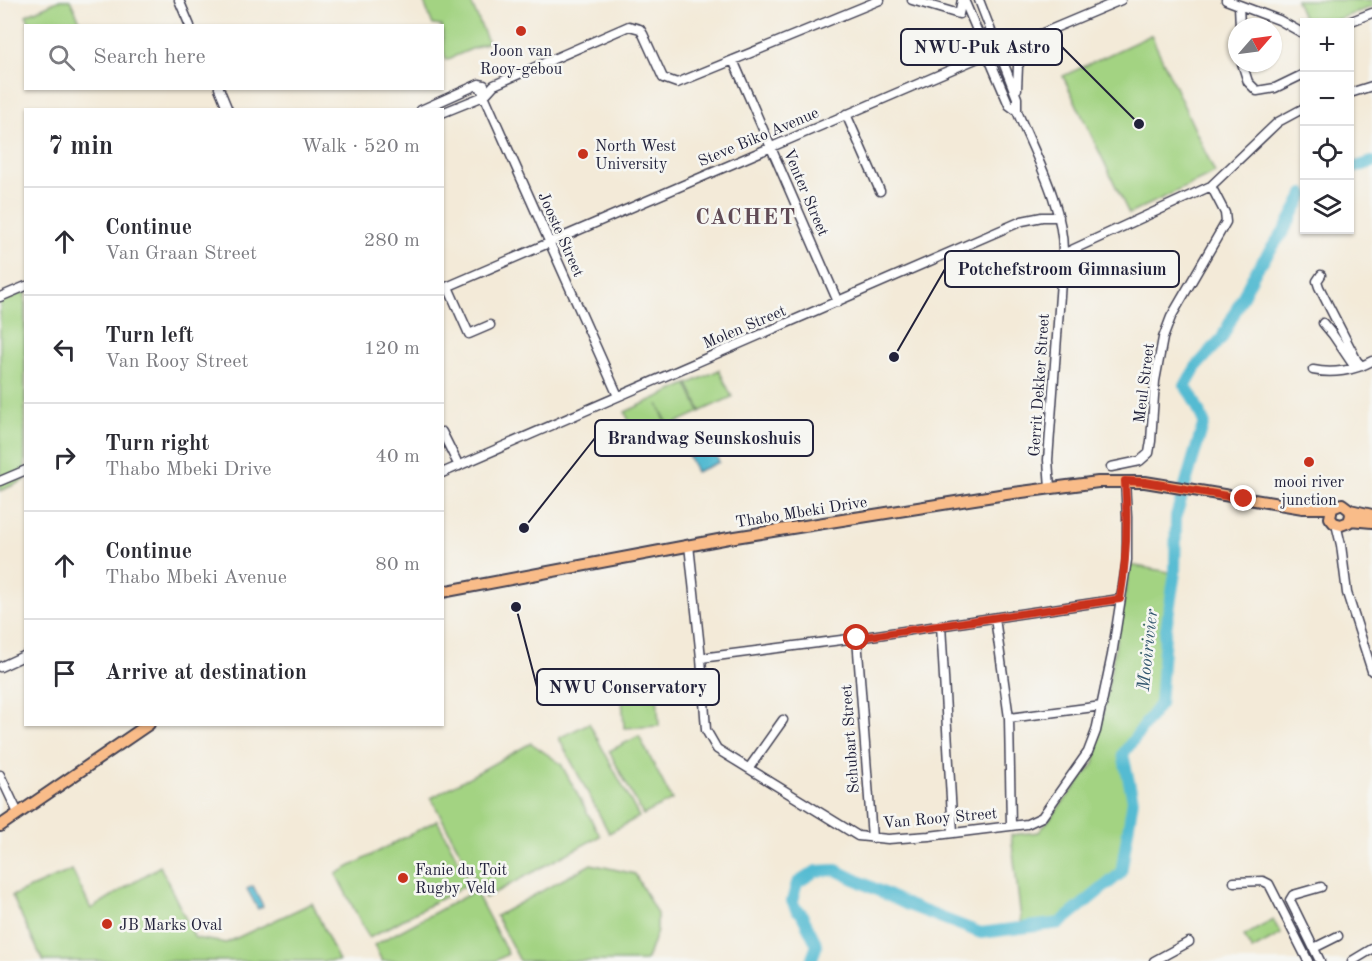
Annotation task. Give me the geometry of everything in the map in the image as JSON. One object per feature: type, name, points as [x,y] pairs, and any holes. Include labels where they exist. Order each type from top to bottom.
[{"type":"main road","name":"Thabo Mbeki Drive","points":[[444,592],[689,545],[1098,482],[1125,481],[1167,485],[1303,508],[1341,517]]},
{"type":"main road","points":[[1341,517],[1372,515]]},
{"type":"main road","points":[[1341,517],[1372,522]]},
{"type":"main road","points":[[0,826],[146,726]]},
{"type":"street","points":[[179,0],[188,22]]},
{"type":"street","points":[[444,112],[484,96],[494,85],[629,26],[640,29],[663,78],[678,82],[880,0]]},
{"type":"street","points":[[912,0],[959,14],[963,0]]},
{"type":"street","name":"Gerrit Dekker Street","points":[[963,0],[1009,105],[1017,111]]},
{"type":"street","name":"Gerrit Dekker Street","points":[[979,0],[1017,98],[1017,111],[1059,217],[1062,232],[1063,254],[1051,395],[1048,470],[1050,488]]},
{"type":"street","name":"Steve Biko Avenue","points":[[445,288],[846,114],[1121,0]]},
{"type":"street","points":[[1226,0],[1279,20],[1300,31]]},
{"type":"street","points":[[1239,6],[1239,18]]},
{"type":"street","points":[[1354,20],[1372,13]]},
{"type":"street","points":[[1017,98],[1018,66],[1038,35]]},
{"type":"street","name":"Venter Street","points":[[733,60],[838,302]]},
{"type":"street","points":[[1245,72],[1248,82],[1257,91],[1275,88],[1300,76]]},
{"type":"street","points":[[425,108],[479,84],[494,85]]},
{"type":"street","name":"Jooste Street","points":[[479,84],[618,396]]},
{"type":"street","points":[[1354,92],[1372,86]]},
{"type":"street","points":[[220,90],[227,108]]},
{"type":"street","points":[[1063,254],[1211,186],[1278,122],[1300,110]]},
{"type":"street","points":[[846,114],[879,191]]},
{"type":"street","name":"Meul Street","points":[[1111,467],[1140,461],[1149,453],[1155,381],[1163,338],[1171,317],[1226,222],[1226,213],[1211,186]]},
{"type":"street","name":"Molen Street","points":[[444,472],[1022,221],[1059,217]]},
{"type":"street","points":[[1321,275],[1317,281],[1319,287],[1359,367]]},
{"type":"street","points":[[0,297],[24,287]]},
{"type":"street","points":[[445,288],[469,334],[490,325]]},
{"type":"street","points":[[1323,323],[1359,367]]},
{"type":"street","points":[[1313,370],[1326,373],[1359,367],[1372,361]]},
{"type":"street","points":[[444,436],[459,466]]},
{"type":"street","points":[[0,481],[24,471]]},
{"type":"street","name":"Van Rooy Street","points":[[689,545],[706,730],[717,749],[858,836],[888,839],[1027,824],[1042,817],[1088,752],[1096,731],[1127,552],[1128,517],[1125,481]]},
{"type":"street","points":[[1341,517],[1341,545],[1347,593],[1372,671]]},
{"type":"street","points":[[701,658],[857,638],[1120,599]]},
{"type":"street","points":[[995,618],[1009,718],[1011,826]]},
{"type":"street","points":[[941,626],[953,833]]},
{"type":"street","name":"Schubart Street","points":[[857,638],[872,838]]},
{"type":"street","points":[[0,667],[24,657]]},
{"type":"street","points":[[1009,718],[1102,706]]},
{"type":"street","points":[[749,768],[783,720]]},
{"type":"street","points":[[0,776],[18,813]]},
{"type":"street","points":[[1234,882],[1263,881],[1269,884],[1308,961]]},
{"type":"street","points":[[1320,961],[1290,900],[1293,895],[1321,887]]},
{"type":"street","points":[[1314,948],[1338,936]]},
{"type":"street","points":[[1154,961],[1189,942]]},
{"type":"street","points":[[1352,961],[1372,949]]},
{"type":"green space","points":[[60,0],[70,0],[82,24],[30,24],[26,15]]},
{"type":"green space","points":[[423,0],[470,0],[488,42],[446,60],[444,24],[433,24]]},
{"type":"green space","points":[[1296,0],[1372,0],[1372,7],[1341,18],[1303,18]]},
{"type":"green space","points":[[1151,35],[1215,173],[1129,214],[1063,76]]},
{"type":"green space","points":[[24,291],[24,480],[0,491],[0,302]]},
{"type":"green space","points":[[719,370],[732,397],[701,411],[688,384]]},
{"type":"green space","points":[[687,384],[700,412],[669,426],[658,404],[669,430],[639,444],[625,412]]},
{"type":"green space","points":[[1130,565],[1175,573],[1165,635],[1160,704],[1123,754],[1133,800],[1121,873],[1060,923],[1022,927],[1011,835],[1039,832],[1094,764]]},
{"type":"green space","points":[[657,694],[659,726],[624,728],[622,696]]},
{"type":"green space","points":[[589,723],[639,817],[609,833],[559,738]]},
{"type":"green space","points":[[639,736],[672,800],[643,815],[609,751]]},
{"type":"green space","points":[[531,743],[561,764],[600,836],[485,898],[431,798]]},
{"type":"green space","name":"Fanie du Toit Rugby Veld","points":[[437,820],[470,883],[369,938],[336,874]]},
{"type":"green space","points":[[591,864],[635,874],[657,914],[657,931],[647,959],[645,961],[520,961],[496,916]]},
{"type":"green space","name":"JB Marks Oval","points":[[160,866],[195,938],[226,943],[312,903],[339,961],[43,961],[12,896],[72,870],[91,909]]},
{"type":"green space","points":[[475,891],[508,954],[495,961],[382,961],[374,945]]},
{"type":"green space","points":[[1273,920],[1281,934],[1252,950],[1244,936]]},
{"type":"water","points":[[710,441],[719,462],[696,472],[687,452]]},
{"type":"water","points":[[253,886],[263,906],[258,909],[247,889]]},
{"type":"waterway","name":"Mooirivier","points":[[1354,168],[1372,162]]},
{"type":"waterway","name":"Mooirivier","points":[[811,961],[817,945],[801,913],[792,901],[797,883],[816,871],[836,870],[908,905],[981,933],[1060,923],[1121,873],[1133,800],[1123,754],[1160,704],[1165,635],[1175,573],[1176,516],[1204,422],[1185,386],[1196,367],[1222,338],[1255,272],[1285,229],[1300,201]]},
{"type":"place","name":"Joon van Rooy-gebou","points":[[521,31]]},
{"type":"place","name":"NWU-Puk Astro","points":[[1139,124]]},
{"type":"place","name":"North West University","points":[[583,154]]},
{"type":"place","name":"Potchefstroom Gimnasium","points":[[894,357]]},
{"type":"place","name":"mooi river junction","points":[[1309,462]]},
{"type":"place","name":"Brandwag Seunskoshuis","points":[[524,528]]},
{"type":"place","name":"NWU Conservatory","points":[[516,607]]},
{"type":"place","name":"Fanie du Toit Rugby Veld","points":[[403,878]]},
{"type":"place","name":"JB Marks Oval","points":[[107,924]]},
{"type":"district","name":"CACHET","points":[[746,216]]},
{"type":"route","points":[[857,638],[1120,599],[1127,560],[1128,517],[1125,481],[1145,482],[1244,499]]}]
